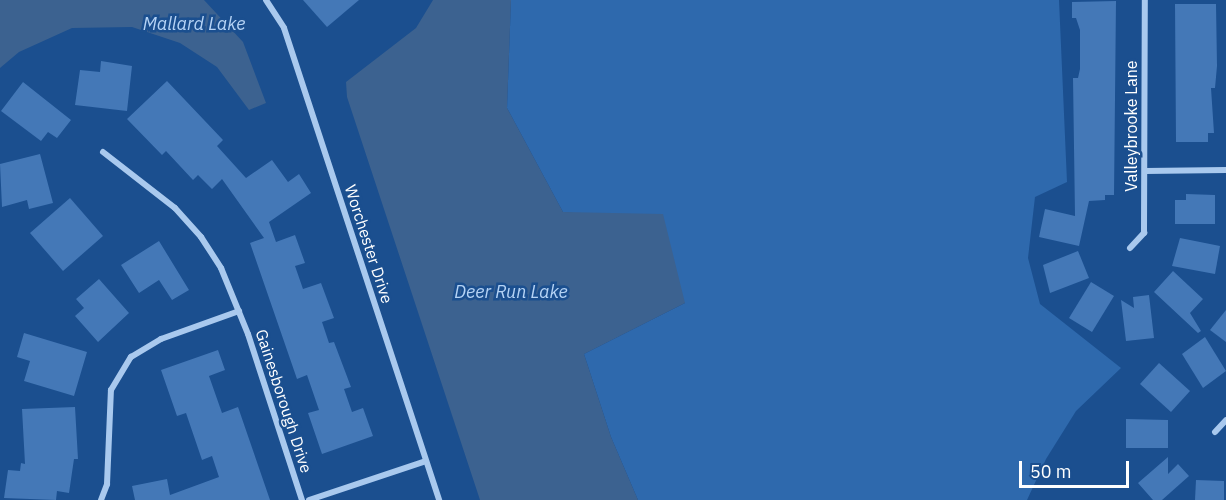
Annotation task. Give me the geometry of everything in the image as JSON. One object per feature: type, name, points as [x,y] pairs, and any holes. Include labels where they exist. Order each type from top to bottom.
[{"type":"street","name":"Worchester Drive","points":[[266,0],[284,28],[439,500]]},
{"type":"street","name":"Valleybrooke Lane","points":[[1130,248],[1144,232],[1145,0]]},
{"type":"street","name":"Gainesborough Drive","points":[[103,152],[175,208],[201,237],[221,268],[239,311],[302,500]]},
{"type":"street","points":[[1145,171],[1226,170]]},
{"type":"street","points":[[101,500],[107,484],[111,390],[131,357],[161,339],[239,311]]},
{"type":"street","points":[[1215,432],[1226,420]]},
{"type":"street","points":[[309,500],[426,461]]},
{"type":"shaded area","points":[[511,0],[1059,0],[1067,182],[1035,197],[1028,258],[1040,304],[1121,368],[1076,411],[1046,459],[1027,500],[638,500],[611,437],[584,354],[685,303],[595,215],[563,212],[507,108]]},
{"type":"water","name":"Mallard Lake","points":[[0,0],[204,0],[243,42],[266,103],[249,110],[217,67],[180,43],[132,27],[72,28],[19,52],[0,68]]},
{"type":"water","name":"Deer Run Lake","points":[[433,0],[511,0],[507,108],[563,212],[663,214],[685,303],[584,354],[611,437],[638,500],[480,500],[347,97],[346,82],[416,28]]},
{"type":"building","points":[[303,0],[359,0],[327,27]]},
{"type":"building","points":[[1116,1],[1114,195],[1105,195],[1105,200],[1089,201],[1079,246],[1039,237],[1045,209],[1075,216],[1073,78],[1078,78],[1080,69],[1080,30],[1076,18],[1072,18],[1072,2]]},
{"type":"building","points":[[1175,4],[1216,4],[1217,66],[1215,88],[1211,88],[1214,133],[1208,133],[1208,142],[1176,142]]},
{"type":"building","points":[[101,61],[132,66],[127,111],[75,105],[80,70],[100,72]]},
{"type":"building","points":[[167,81],[223,140],[217,146],[246,178],[272,160],[288,182],[299,174],[311,193],[269,222],[276,242],[295,235],[305,263],[295,266],[303,289],[321,283],[334,318],[322,322],[329,343],[334,342],[351,387],[344,389],[352,412],[363,408],[373,436],[322,454],[308,413],[319,410],[307,375],[297,379],[250,243],[264,238],[222,179],[212,189],[198,175],[193,180],[166,151],[162,155],[127,119]]},
{"type":"building","points":[[23,82],[71,120],[57,138],[48,132],[41,141],[1,111]]},
{"type":"building","points":[[40,154],[53,203],[29,209],[27,200],[2,207],[0,164]]},
{"type":"building","points":[[1186,194],[1215,195],[1215,224],[1175,224],[1175,200],[1186,200]]},
{"type":"building","points":[[70,198],[103,236],[63,271],[30,233]]},
{"type":"building","points":[[1180,238],[1220,246],[1215,274],[1172,266]]},
{"type":"building","points":[[159,241],[189,290],[172,300],[159,280],[139,293],[121,265]]},
{"type":"building","points":[[1078,251],[1089,278],[1050,293],[1043,265]]},
{"type":"building","points":[[1173,271],[1203,299],[1190,313],[1201,331],[1198,333],[1154,292]]},
{"type":"building","points":[[99,279],[129,313],[98,342],[75,316],[84,308],[76,299]]},
{"type":"building","points":[[1091,282],[1114,296],[1092,332],[1069,318]]},
{"type":"building","points":[[1149,295],[1154,338],[1126,341],[1121,300],[1134,308],[1133,297]]},
{"type":"building","points":[[1226,310],[1226,342],[1210,330]]},
{"type":"building","points":[[24,333],[87,352],[74,396],[24,381],[30,361],[17,357]]},
{"type":"building","points":[[1205,337],[1226,371],[1203,388],[1182,354]]},
{"type":"building","points":[[218,350],[225,370],[209,376],[222,413],[238,407],[270,500],[135,500],[132,486],[167,479],[170,495],[219,477],[212,456],[202,460],[186,413],[177,416],[161,370]]},
{"type":"building","points":[[1159,363],[1190,391],[1171,412],[1140,384]]},
{"type":"building","points":[[75,407],[78,459],[74,459],[69,493],[57,491],[56,500],[4,498],[8,470],[20,471],[21,463],[25,464],[22,409]]},
{"type":"building","points":[[1126,419],[1168,420],[1168,448],[1126,448]]},
{"type":"building","points":[[1168,457],[1168,474],[1178,464],[1189,476],[1162,500],[1153,500],[1138,483]]},
{"type":"building","points":[[1196,480],[1224,481],[1224,500],[1195,500]]}]
